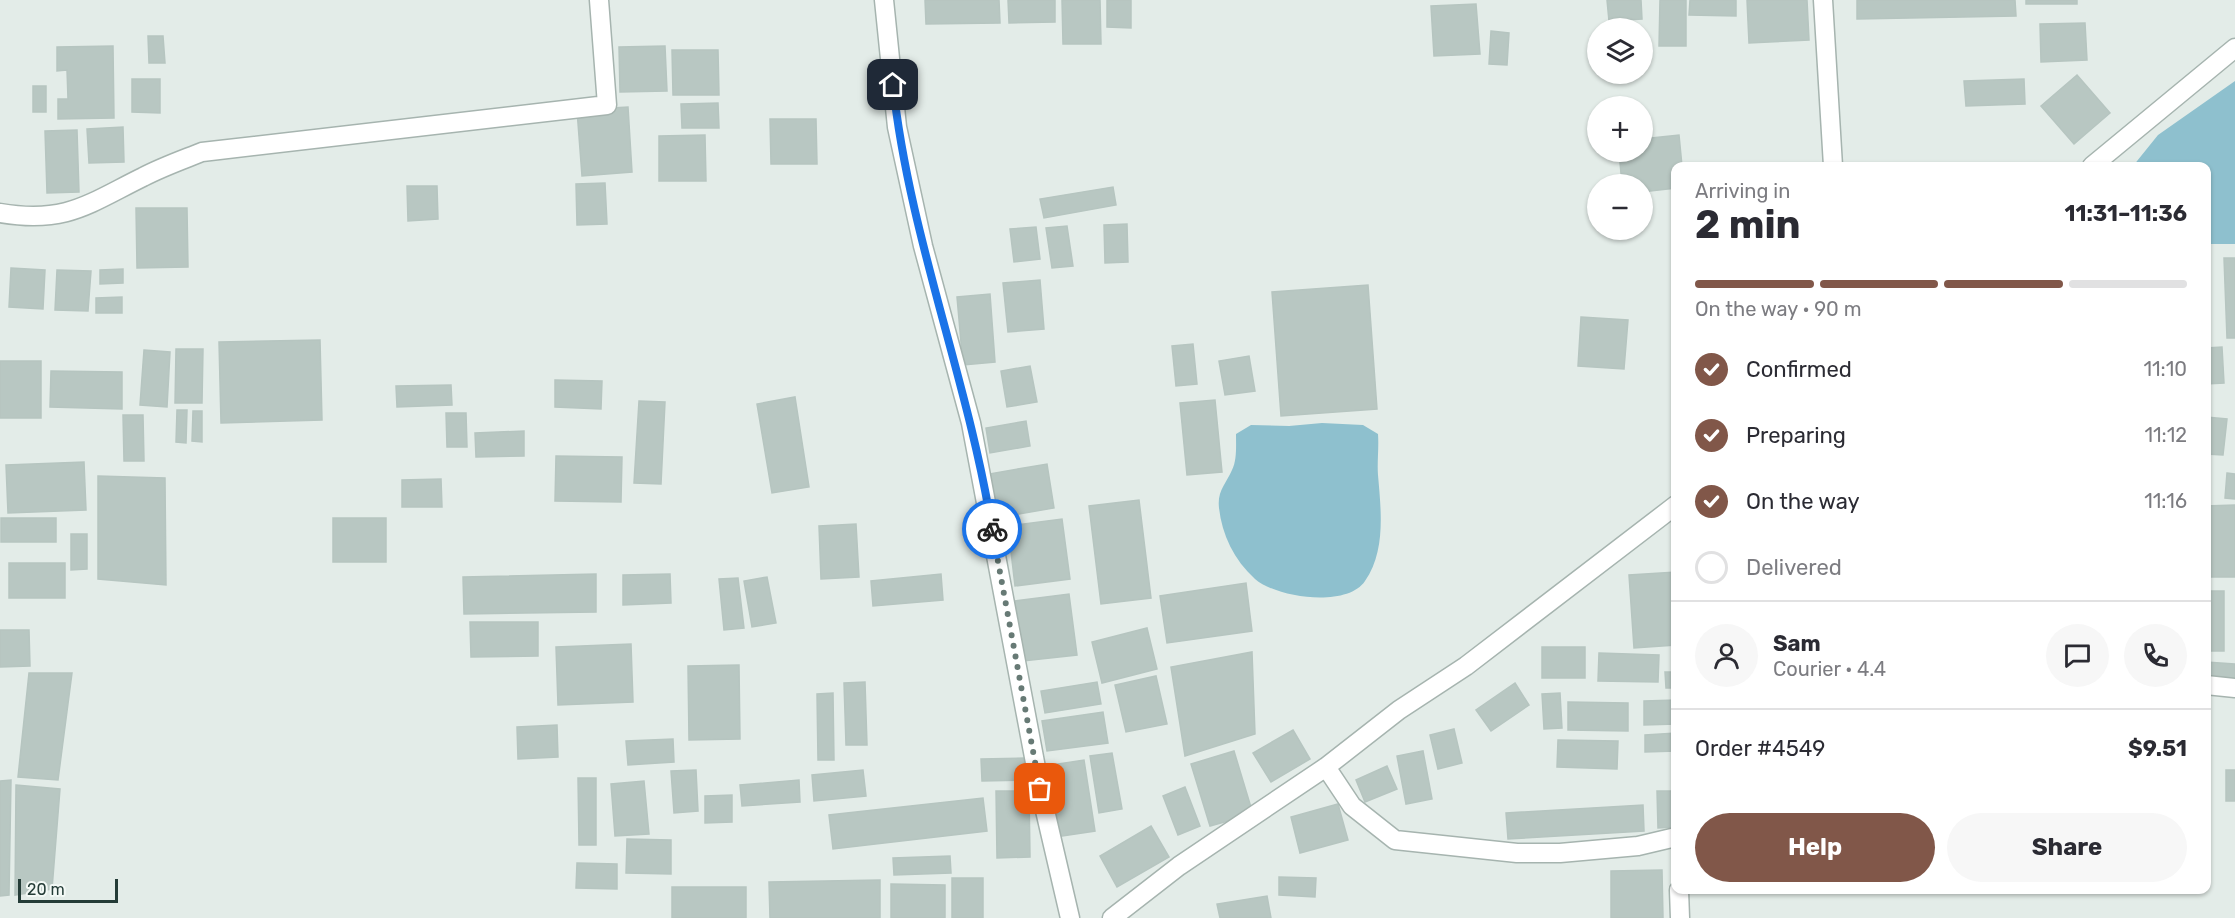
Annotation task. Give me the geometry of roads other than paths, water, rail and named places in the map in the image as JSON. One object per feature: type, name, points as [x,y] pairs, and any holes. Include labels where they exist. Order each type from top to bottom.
[{"type":"street","points":[[0,213],[54,216],[85,208],[145,176],[202,152],[607,105],[599,0]]},
{"type":"street","points":[[884,0],[897,127],[923,246],[971,423],[1040,789],[1070,918]]},
{"type":"street","points":[[1823,0],[1833,162]]},
{"type":"street","points":[[2097,162],[2235,48]]},
{"type":"street","points":[[1112,918],[1179,867],[1326,767],[1399,710],[1466,666],[1671,509]]},
{"type":"street","points":[[2211,686],[2235,688]]},
{"type":"street","points":[[1326,767],[1352,806],[1395,840],[1517,853],[1560,853],[1638,846],[1671,838]]},
{"type":"street","points":[[1678,894],[1680,918]]},
{"type":"water","points":[[2235,81],[2235,244],[2211,244],[2211,162],[2136,162],[2158,135]]},
{"type":"water","points":[[1322,423],[1363,425],[1378,434],[1380,530],[1376,557],[1365,581],[1356,589],[1343,595],[1312,597],[1295,595],[1265,586],[1248,572],[1235,555],[1226,537],[1219,502],[1221,492],[1235,462],[1236,434],[1251,425],[1289,426]]}]
